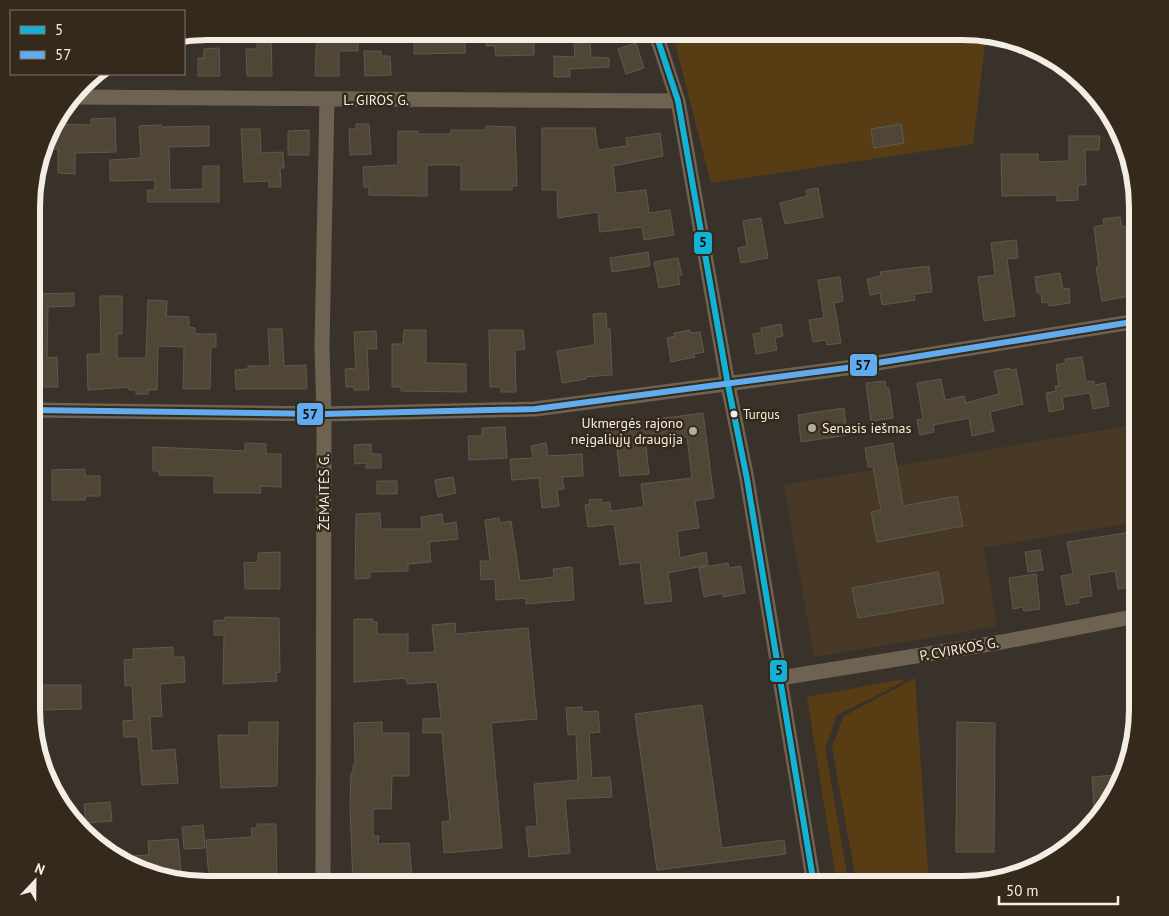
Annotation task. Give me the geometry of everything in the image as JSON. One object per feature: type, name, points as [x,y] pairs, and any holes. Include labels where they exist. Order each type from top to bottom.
[{"type":"street","points":[[658,40],[678,101],[728,385],[748,479],[813,876]]},
{"type":"street","name":"L. GIROS G.","points":[[81,97],[678,101]]},
{"type":"street","name":"ŽEMAITĖS G.","points":[[323,876],[324,414],[322,346],[327,99]]},
{"type":"street","points":[[40,410],[324,414],[535,409],[728,385],[1129,322]]},
{"type":"street","name":"P. CVIRKOS G.","points":[[780,678],[1002,642],[1129,618]]},
{"type":"shaded area","points":[[674,40],[973,40],[985,42],[973,144],[711,183]]},
{"type":"shaded area","points":[[1129,426],[1129,524],[984,548],[997,626],[814,657],[784,485]]},
{"type":"shaded area","points":[[915,678],[928,876],[855,876],[832,747],[844,716]]},
{"type":"shaded area","points":[[903,679],[903,682],[837,715],[825,748],[847,876],[836,876],[807,697]]},
{"type":"building","points":[[257,40],[271,40],[272,76],[247,76],[246,49],[257,49]]},
{"type":"building","points":[[317,40],[358,40],[358,51],[339,51],[339,76],[315,76]]},
{"type":"building","points":[[414,40],[465,40],[465,53],[414,54]]},
{"type":"building","points":[[486,40],[534,40],[534,55],[496,56],[495,46],[486,46]]},
{"type":"building","points":[[590,42],[591,57],[609,58],[609,67],[570,69],[570,77],[554,77],[554,56],[575,57],[574,44]]},
{"type":"building","points":[[636,43],[644,68],[626,74],[618,49]]},
{"type":"building","points":[[219,48],[220,76],[198,76],[198,58],[204,58],[204,49]]},
{"type":"building","points":[[364,51],[381,51],[381,56],[390,56],[391,75],[365,76]]},
{"type":"building","points":[[115,118],[116,152],[75,153],[75,174],[58,173],[58,149],[51,149],[62,124],[91,125],[91,119]]},
{"type":"building","points":[[356,124],[369,124],[371,154],[350,155],[349,129],[356,129]]},
{"type":"building","points":[[901,124],[904,143],[874,148],[871,129]]},
{"type":"building","points":[[161,125],[162,127],[209,126],[209,146],[169,147],[170,190],[203,189],[203,166],[219,166],[219,202],[148,202],[147,190],[155,190],[155,180],[110,181],[110,160],[141,158],[139,126]]},
{"type":"building","points":[[486,126],[515,127],[517,186],[512,186],[512,190],[461,190],[461,165],[427,165],[427,196],[369,195],[369,187],[364,187],[363,167],[398,165],[398,131],[418,131],[418,134],[451,134],[451,130],[486,130]]},
{"type":"building","points":[[542,128],[595,128],[598,150],[627,146],[626,138],[660,133],[663,156],[613,166],[616,193],[646,190],[649,213],[670,210],[674,235],[644,240],[642,227],[600,232],[598,212],[558,218],[557,190],[542,190]]},
{"type":"building","points":[[241,129],[260,129],[261,153],[283,152],[284,168],[280,168],[281,187],[269,187],[269,181],[244,182]]},
{"type":"building","points":[[309,130],[309,155],[288,155],[288,131]]},
{"type":"building","points":[[1069,136],[1100,136],[1099,150],[1085,150],[1086,185],[1078,185],[1078,200],[1057,201],[1057,195],[1002,196],[1001,154],[1038,154],[1038,162],[1069,161]]},
{"type":"building","points":[[818,188],[823,217],[785,224],[780,203],[807,196],[806,190]]},
{"type":"building","points":[[1120,217],[1122,227],[1129,226],[1129,296],[1102,301],[1096,267],[1099,267],[1094,227],[1104,225],[1103,219]]},
{"type":"building","points":[[761,218],[768,258],[741,263],[738,248],[747,246],[743,221]]},
{"type":"building","points":[[1016,240],[1018,258],[1007,259],[1015,316],[984,321],[978,277],[995,275],[991,243]]},
{"type":"building","points":[[648,252],[650,266],[612,272],[610,258]]},
{"type":"building","points":[[678,258],[682,275],[678,276],[680,284],[659,288],[654,262]]},
{"type":"building","points":[[929,266],[932,292],[914,294],[915,300],[882,305],[880,293],[870,295],[867,279],[881,276],[880,272]]},
{"type":"building","points":[[1060,273],[1063,289],[1069,288],[1070,303],[1049,306],[1048,302],[1042,303],[1041,293],[1037,293],[1035,277]]},
{"type":"building","points":[[840,277],[843,301],[834,303],[841,343],[827,345],[826,340],[813,342],[809,320],[824,318],[818,280]]},
{"type":"building","points":[[74,293],[74,306],[48,307],[47,358],[57,357],[58,387],[40,387],[40,294]]},
{"type":"building","points":[[100,296],[122,296],[122,334],[117,334],[117,358],[146,358],[148,300],[167,301],[166,316],[189,317],[189,327],[195,328],[195,334],[216,334],[216,347],[211,347],[210,389],[183,389],[184,347],[158,346],[157,390],[148,390],[148,394],[136,394],[136,390],[129,390],[129,387],[88,390],[87,354],[101,354]]},
{"type":"building","points":[[606,313],[607,329],[610,329],[612,375],[585,377],[586,379],[562,383],[557,351],[595,345],[593,314]]},
{"type":"building","points":[[781,324],[783,336],[775,338],[777,350],[756,354],[753,334],[762,332],[761,328]]},
{"type":"building","points":[[268,329],[282,329],[284,366],[306,365],[307,389],[236,389],[235,370],[248,369],[248,366],[270,366]]},
{"type":"building","points":[[404,330],[426,330],[426,363],[466,364],[466,392],[401,391],[401,387],[392,387],[392,344],[403,344]]},
{"type":"building","points":[[489,330],[523,330],[525,349],[515,350],[516,392],[501,392],[501,387],[490,387]]},
{"type":"building","points":[[690,330],[691,333],[700,332],[704,352],[694,354],[695,357],[671,362],[667,338],[675,336],[674,333]]},
{"type":"building","points":[[376,331],[377,349],[367,349],[369,390],[354,390],[354,387],[346,387],[345,369],[356,368],[354,332]]},
{"type":"building","points":[[1082,357],[1086,382],[1094,381],[1095,385],[1105,383],[1109,406],[1093,409],[1090,393],[1062,397],[1064,409],[1049,412],[1046,393],[1056,391],[1055,386],[1059,386],[1056,365],[1066,363],[1065,359]]},
{"type":"building","points":[[1010,368],[1010,370],[1016,369],[1023,404],[990,412],[994,431],[972,436],[969,418],[933,425],[934,432],[920,435],[917,420],[923,419],[917,383],[941,379],[945,400],[964,396],[966,403],[999,394],[994,371]]},
{"type":"building","points":[[885,381],[886,388],[889,388],[893,418],[871,421],[866,383]]},
{"type":"building","points":[[844,408],[847,435],[801,442],[798,415]]},
{"type":"building","points":[[703,413],[714,498],[695,501],[699,528],[677,531],[680,558],[706,552],[708,565],[668,573],[672,601],[645,604],[640,562],[620,565],[614,524],[588,527],[585,505],[590,504],[589,500],[601,499],[602,503],[610,502],[611,511],[644,507],[641,484],[692,478],[687,437],[677,438],[676,435],[645,438],[649,474],[620,476],[616,439],[607,440],[605,426]]},
{"type":"building","points":[[505,427],[507,458],[469,460],[468,436],[482,436],[482,428]]},
{"type":"building","points":[[245,443],[266,444],[266,454],[281,454],[281,487],[260,486],[261,493],[214,493],[214,476],[159,475],[159,471],[153,471],[153,447],[245,451]]},
{"type":"building","points":[[546,443],[548,456],[582,454],[583,476],[562,477],[564,489],[557,490],[559,506],[542,508],[539,478],[512,480],[510,459],[533,458],[531,446]]},
{"type":"building","points":[[893,443],[903,506],[957,496],[963,526],[877,542],[871,512],[881,510],[873,467],[868,467],[865,448]]},
{"type":"building","points":[[371,444],[371,454],[381,454],[381,468],[366,468],[366,463],[355,464],[354,445]]},
{"type":"building","points":[[85,469],[85,476],[100,476],[100,496],[86,496],[85,500],[52,500],[52,470]]},
{"type":"building","points":[[453,477],[456,493],[438,497],[435,480]]},
{"type":"building","points":[[377,481],[397,481],[397,494],[377,494]]},
{"type":"building","points":[[380,513],[381,529],[422,529],[421,517],[442,514],[443,524],[456,522],[458,539],[429,542],[431,562],[408,564],[408,571],[370,572],[370,578],[355,579],[356,514]]},
{"type":"building","points":[[499,518],[500,523],[511,521],[520,581],[554,577],[553,569],[572,567],[574,600],[526,604],[526,598],[496,600],[495,579],[481,580],[480,561],[490,561],[485,520]]},
{"type":"building","points":[[1129,532],[1129,587],[1118,589],[1115,571],[1089,575],[1092,596],[1078,598],[1079,603],[1066,605],[1061,576],[1073,574],[1067,542]]},
{"type":"building","points":[[1040,550],[1043,570],[1028,572],[1025,552]]},
{"type":"building","points":[[280,552],[280,589],[245,589],[244,563],[258,562],[258,553]]},
{"type":"building","points":[[728,563],[729,568],[741,566],[745,593],[723,597],[723,593],[704,597],[699,568]]},
{"type":"building","points":[[938,572],[944,603],[858,618],[852,588]]},
{"type":"building","points":[[1036,574],[1040,609],[1024,611],[1023,607],[1013,609],[1009,578]]},
{"type":"building","points":[[225,617],[279,618],[280,672],[276,673],[277,681],[223,684],[224,635],[214,635],[214,621],[225,620]]},
{"type":"building","points":[[354,619],[373,619],[373,622],[377,622],[377,634],[408,634],[408,653],[435,652],[432,625],[455,623],[456,634],[528,628],[537,719],[491,723],[502,848],[444,853],[442,822],[450,821],[442,733],[423,733],[423,719],[441,718],[437,682],[407,684],[406,678],[354,682]]},
{"type":"building","points":[[173,647],[173,657],[184,657],[185,682],[160,684],[162,716],[150,717],[152,751],[175,749],[178,783],[142,785],[138,737],[124,737],[123,721],[134,720],[132,685],[125,686],[124,660],[134,659],[133,649]]},
{"type":"building","points":[[40,685],[81,685],[81,709],[40,710]]},
{"type":"building","points":[[702,705],[722,848],[784,840],[786,854],[657,870],[635,714]]},
{"type":"building","points":[[582,707],[582,712],[598,711],[600,732],[589,733],[592,778],[610,777],[612,797],[565,799],[570,853],[529,857],[526,827],[537,826],[534,784],[578,780],[576,734],[568,735],[566,708]]},
{"type":"building","points":[[249,722],[278,722],[277,786],[221,788],[218,735],[249,735]]},
{"type":"building","points":[[382,722],[382,733],[409,733],[409,776],[392,776],[391,809],[373,809],[373,836],[379,836],[378,844],[409,843],[412,876],[353,876],[350,808],[351,773],[353,773],[353,765],[355,765],[354,723]]},
{"type":"building","points":[[957,722],[995,723],[994,852],[956,852]]},
{"type":"building","points":[[1115,775],[1094,811],[1092,777]]},
{"type":"building","points":[[110,802],[112,821],[86,823],[84,804]]},
{"type":"building","points":[[257,824],[276,824],[277,876],[209,876],[206,840],[252,837],[251,828],[257,828]]},
{"type":"building","points":[[203,825],[205,848],[184,849],[182,827]]},
{"type":"building","points":[[178,839],[181,872],[174,873],[153,867],[128,856],[149,855],[148,841]]},
{"type":"transit line","name":"5","points":[[658,40],[678,101],[728,385],[747,479],[813,876]]},
{"type":"transit line","name":"57","points":[[40,410],[324,414],[535,409],[846,368],[1129,322]]},
{"type":"place","name":"Turgus","points":[[734,414]]},
{"type":"place","name":"Senasis iešmas","points":[[812,428]]},
{"type":"place","name":"Ukmergės rajono neįgaliųjų draugija","points":[[693,431]]}]
